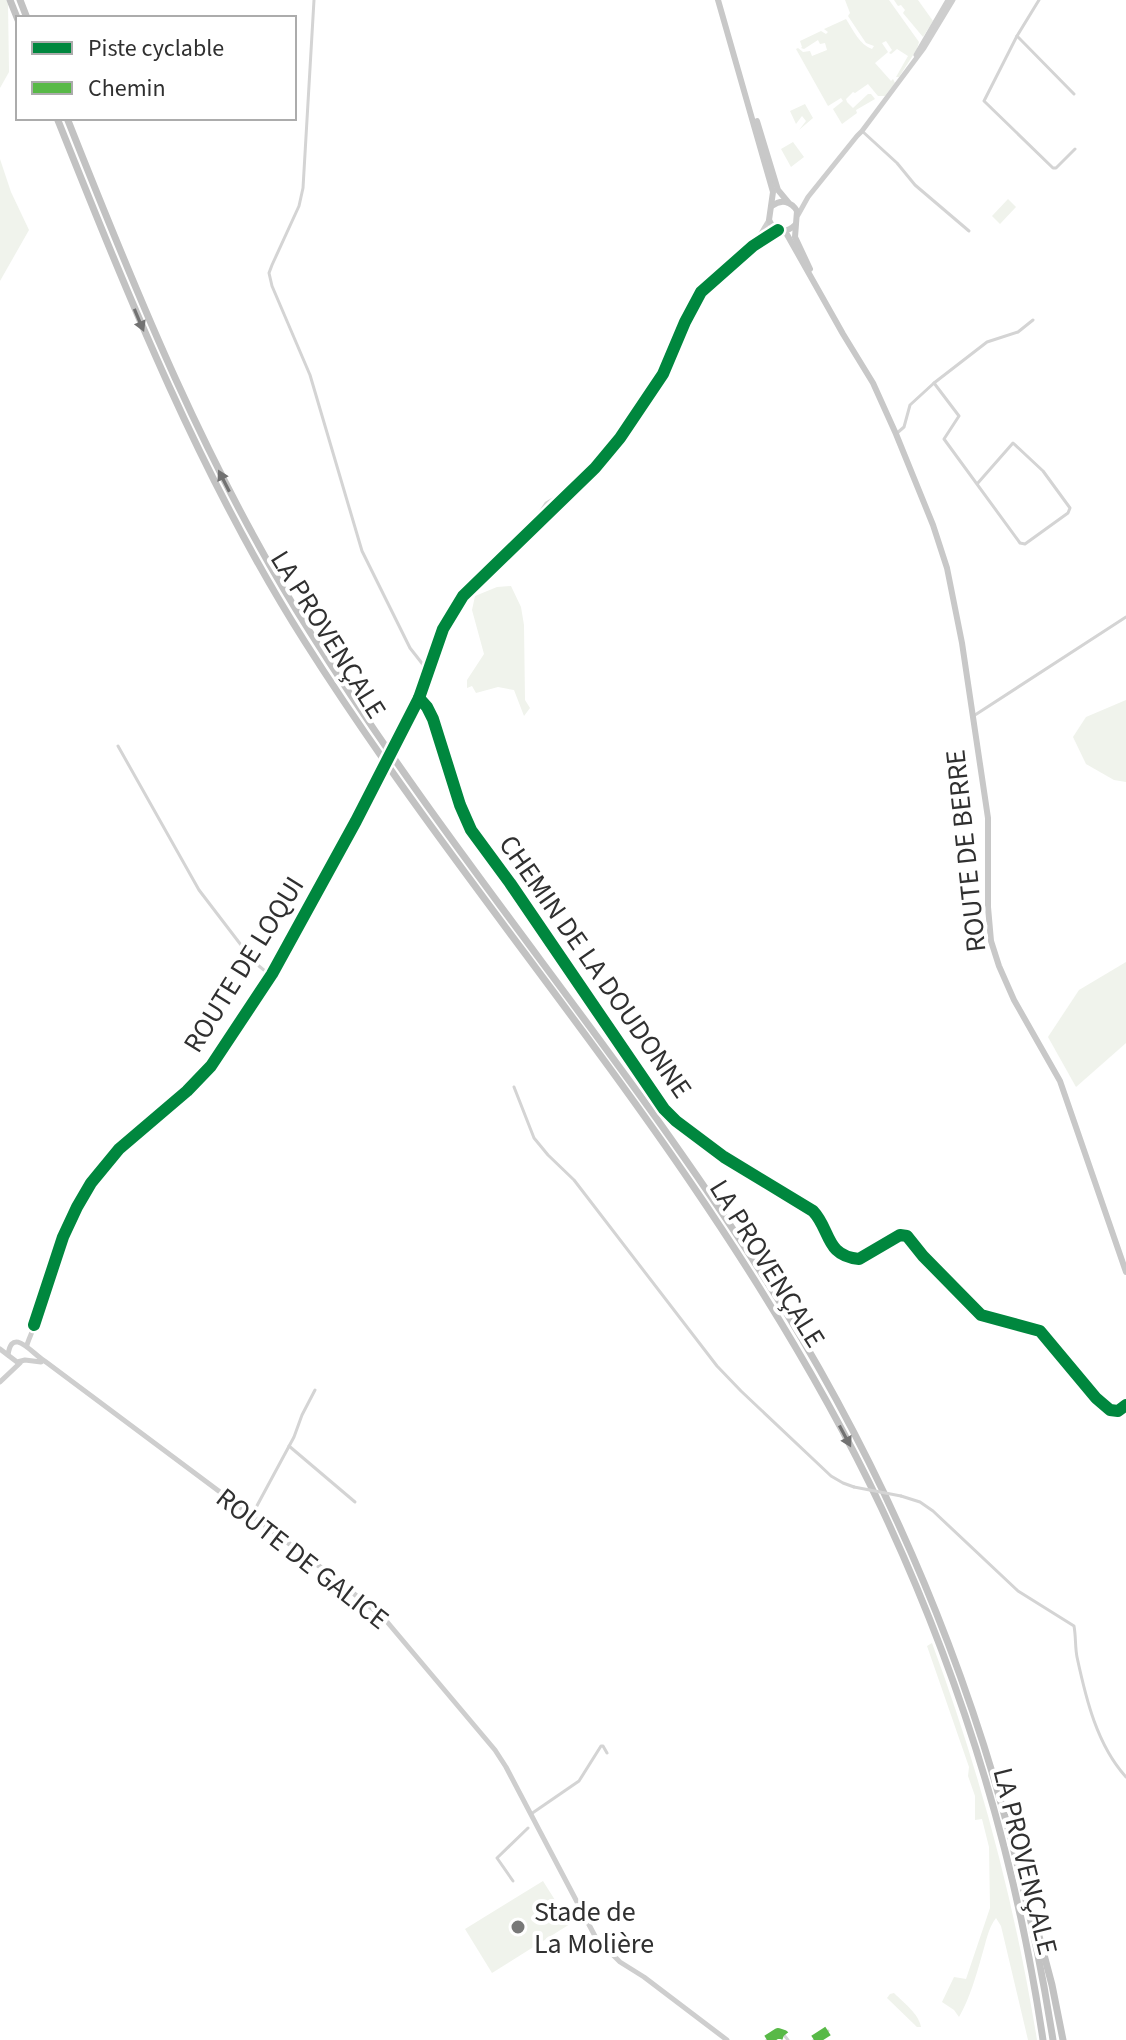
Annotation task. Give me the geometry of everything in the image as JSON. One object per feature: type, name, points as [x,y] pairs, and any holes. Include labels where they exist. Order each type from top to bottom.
[{"type":"highway","name":"LA PROVENÇALE","points":[[58,120],[180,413],[235,522],[283,606],[368,738],[699,1194],[790,1337],[861,1466],[928,1616],[975,1747],[1011,1878],[1043,2040]]},
{"type":"highway","name":"LA PROVENÇALE","points":[[68,120],[134,285],[188,408],[237,506],[291,601],[393,756],[700,1180],[767,1281],[837,1400],[890,1503],[942,1626],[984,1743],[1021,1877],[1053,2040]]},
{"type":"highway","points":[[1021,1877],[1052,1985],[1063,2040]]},
{"type":"main road","points":[[720,0],[778,190],[797,211],[795,225],[782,231],[770,224],[773,192],[770,178],[720,0]]},
{"type":"main road","points":[[772,206],[788,202]]},
{"type":"main road","name":"ROUTE DE BERRE","points":[[795,225],[795,237],[803,255],[866,370],[896,434],[947,568],[962,643],[988,818],[991,941],[1014,1000],[1060,1081],[1126,1272]]},
{"type":"main road","name":"ROUTE DE BERRE","points":[[782,231],[866,370]]},
{"type":"street","points":[[314,0],[303,188],[299,206],[272,265],[270,278],[310,375],[362,551],[410,648],[428,671]]},
{"type":"street","points":[[798,216],[808,197],[924,48],[951,0]]},
{"type":"street","points":[[1039,0],[984,101],[1053,168],[1075,149]]},
{"type":"street","points":[[1017,36],[1074,94]]},
{"type":"street","points":[[862,131],[897,163],[915,185],[969,231]]},
{"type":"street","points":[[788,202],[808,197]]},
{"type":"street","points":[[753,246],[769,220]]},
{"type":"street","points":[[753,246],[782,231]]},
{"type":"street","name":"ROUTE DE LOQUI","points":[[23,1361],[63,1237],[77,1207],[98,1173],[119,1149],[211,1066],[271,976],[419,698],[443,629],[454,608],[595,468],[620,438],[668,364],[701,292],[753,246]]},
{"type":"street","points":[[896,434],[904,427],[910,405],[934,383],[987,342],[1018,332],[1033,320]]},
{"type":"street","points":[[934,383],[959,416],[944,439],[1020,543],[1025,544],[1068,513],[1070,508],[1043,471],[1013,443],[977,484]]},
{"type":"street","points":[[973,717],[1126,617]]},
{"type":"street","name":"CHEMIN DE LA DOUDONNE","points":[[419,698],[433,719],[471,830],[669,1114],[724,1157],[813,1211],[823,1223],[832,1246],[847,1257],[859,1259],[900,1235],[907,1236],[981,1315],[1040,1331],[1096,1398],[1114,1411],[1126,1405]]},
{"type":"street","points":[[118,746],[199,890],[254,962],[271,976]]},
{"type":"street","points":[[514,1087],[534,1138],[574,1180],[720,1369],[831,1476],[854,1487],[920,1502],[1018,1591],[1074,1626],[1076,1653],[1099,1734],[1115,1765],[1126,1777]]},
{"type":"street","points":[[34,1325],[18,1342],[0,1347],[9,1357],[48,1364]]},
{"type":"street","name":"ROUTE DE GALICE","points":[[18,1342],[383,1617],[495,1750],[596,1938],[608,1952],[727,2040]]},
{"type":"street","points":[[1,1381],[7,1373],[11,1344]]},
{"type":"street","points":[[1,1381],[23,1361]]},
{"type":"street","points":[[252,1516],[315,1390]]},
{"type":"street","points":[[289,1446],[355,1502]]},
{"type":"street","points":[[531,1814],[579,1781],[601,1746],[607,1753]]},
{"type":"street","points":[[513,1881],[497,1858],[528,1828]]},
{"type":"street","points":[[814,2040],[828,2031]]},
{"type":"street","points":[[767,2040],[778,2033],[788,2040]]},
{"type":"shaded area","points":[[0,0],[6,0],[8,4],[9,72],[0,88]]},
{"type":"shaded area","points":[[845,0],[889,0],[919,42],[899,77],[896,77],[908,56],[897,49],[889,53],[892,50],[886,41],[882,43],[888,52],[875,63],[895,83],[885,96],[878,96],[868,84],[853,92],[846,99],[853,108],[868,94],[875,99],[856,110],[857,113],[842,124],[833,109],[843,101],[841,98],[828,106],[796,49],[810,51],[812,56],[827,50],[825,43],[820,44],[818,40],[804,49],[800,41],[821,31],[826,34],[828,32],[824,29],[846,19],[860,41],[872,49],[874,46],[866,43],[848,16],[850,13]]},
{"type":"shaded area","points":[[894,0],[918,0],[933,21],[923,37],[903,13],[905,10]]},
{"type":"shaded area","points":[[805,104],[813,118],[799,130],[806,121],[802,116],[796,124],[790,111]]},
{"type":"shaded area","points":[[793,142],[804,157],[791,167],[781,149]]},
{"type":"shaded area","points":[[0,159],[29,230],[0,281]]},
{"type":"shaded area","points":[[1008,199],[1016,207],[1000,224],[992,216]]},
{"type":"shaded area","points":[[511,586],[521,607],[524,625],[525,700],[530,708],[524,716],[514,690],[498,687],[476,693],[472,686],[467,688],[467,680],[484,654],[472,610],[475,596],[497,587]]},
{"type":"shaded area","points":[[1126,700],[1126,782],[1114,780],[1086,764],[1073,737],[1086,717]]},
{"type":"shaded area","points":[[1126,962],[1126,1043],[1076,1087],[1048,1037],[1079,990]]},
{"type":"shaded area","points":[[932,1643],[981,1789],[1007,1889],[1037,2040],[1028,2040],[1001,1926],[996,1918],[959,2017],[942,2002],[954,1977],[966,1979],[990,1908],[989,1847],[982,1819],[975,1820],[975,1796],[968,1776],[969,1767],[927,1646]]},
{"type":"shaded area","name":"Stade de La Molière","points":[[543,1881],[570,1924],[492,1973],[465,1929]]},
{"type":"shaded area","points":[[894,1993],[914,2013],[921,2027],[917,2027],[887,1998]]},
{"type":"marked path","points":[[814,2040],[828,2031]]},
{"type":"marked path","points":[[767,2040],[778,2033],[788,2040]]},
{"type":"cycle path","points":[[34,1325],[63,1237],[91,1183],[119,1149],[187,1091],[211,1066],[272,974],[419,698],[443,629],[463,596],[595,468],[620,438],[663,374],[701,292],[753,246],[778,230]]},
{"type":"cycle path","points":[[419,698],[433,719],[471,830],[664,1109],[724,1157],[813,1211],[840,1253],[859,1259],[900,1235],[907,1236],[981,1315],[1040,1331],[1096,1398],[1110,1410],[1118,1411],[1126,1405]]},
{"type":"place","name":"Stade de La Molière","points":[[518,1927]]}]
